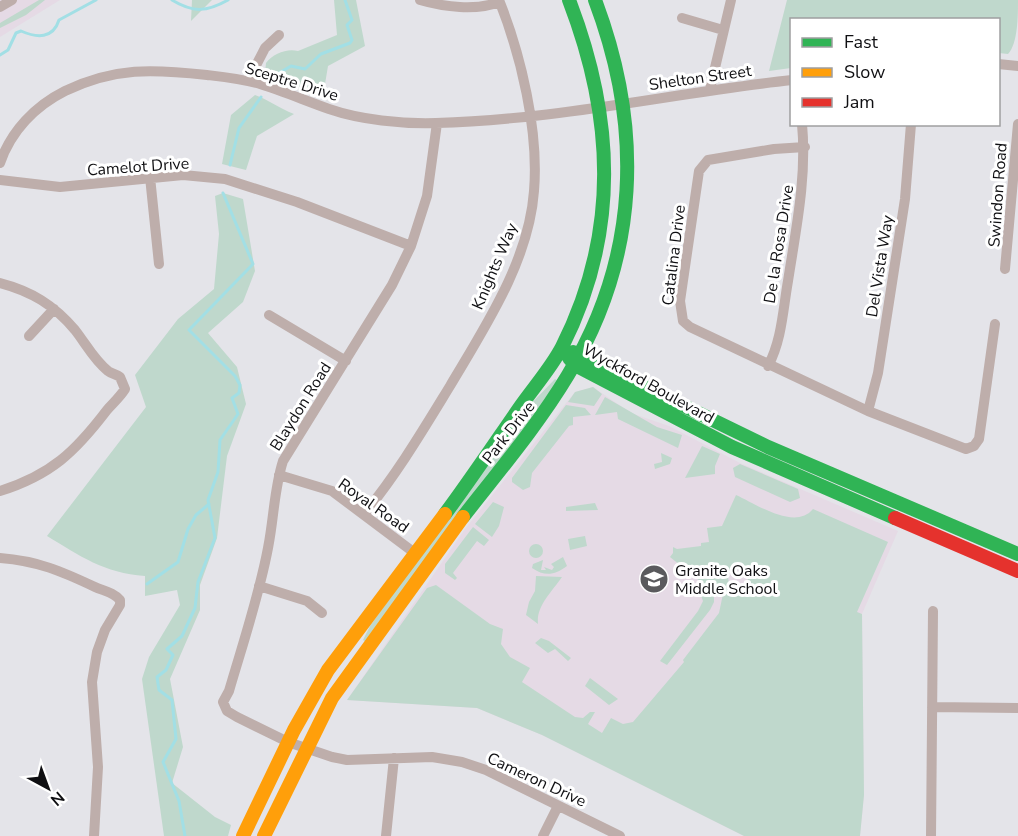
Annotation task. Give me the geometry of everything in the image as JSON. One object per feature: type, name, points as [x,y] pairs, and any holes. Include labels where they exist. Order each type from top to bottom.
[{"type":"street","points":[[0,7],[12,0]]},
{"type":"street","points":[[420,0],[439,6],[470,6],[499,1]]},
{"type":"street","name":"Park Drive","points":[[243,836],[297,745],[544,413],[578,359],[605,298],[622,234],[628,172],[612,106],[569,0]]},
{"type":"street","name":"Park Drive","points":[[264,836],[297,745],[328,670],[416,554],[561,349],[587,290],[597,257],[616,62],[594,0]]},
{"type":"street","points":[[710,89],[731,0]]},
{"type":"street","name":"Knights Way","points":[[364,514],[415,444],[474,345],[519,253],[534,191],[532,140],[520,61],[499,1]]},
{"type":"street","points":[[682,18],[723,30]]},
{"type":"street","points":[[248,81],[265,48],[279,36]]},
{"type":"street","points":[[1000,64],[1018,66]]},
{"type":"street","name":"Sceptre Drive","points":[[0,163],[6,147],[25,121],[52,98],[85,82],[124,71],[145,70],[248,81],[345,113],[437,123],[528,117],[612,106]]},
{"type":"street","name":"Shelton Street","points":[[612,106],[710,89],[790,80]]},
{"type":"street","name":"Blaydon Road","points":[[297,745],[232,714],[223,702],[229,691],[269,547],[283,461],[392,285],[411,246],[427,196],[437,123]]},
{"type":"street","name":"Swindon Road","points":[[1005,269],[1018,124]]},
{"type":"street","name":"De la Rosa Drive","points":[[768,366],[780,331],[805,147],[802,126]]},
{"type":"street","name":"Del Vista Way","points":[[868,411],[878,374],[905,199],[911,126]]},
{"type":"street","name":"Catalina Drive","points":[[805,147],[774,148],[708,160],[699,171],[680,301],[683,321],[690,327],[768,366],[868,411],[958,449],[966,450],[974,446],[979,438],[995,324]]},
{"type":"street","name":"Camelot Drive","points":[[0,180],[60,187],[150,177],[193,176],[251,186],[411,246]]},
{"type":"street","points":[[150,177],[159,264]]},
{"type":"street","points":[[0,283],[32,294],[54,309],[95,358],[110,373],[120,377],[125,388],[86,438],[62,461],[37,477],[0,491]]},
{"type":"street","points":[[28,336],[54,309]]},
{"type":"street","points":[[269,315],[346,361]]},
{"type":"street","name":"Wyckford Boulevard","points":[[561,349],[732,447],[1018,571]]},
{"type":"street","name":"Wyckford Boulevard","points":[[578,359],[768,447],[1018,554]]},
{"type":"street","name":"Royal Road","points":[[279,475],[332,491],[416,554]]},
{"type":"street","points":[[0,557],[51,566],[111,592],[120,600],[120,605],[105,630],[97,652],[92,682],[98,767],[94,836]]},
{"type":"street","points":[[259,586],[307,601],[322,613]]},
{"type":"street","points":[[931,836],[933,611]]},
{"type":"street","points":[[932,707],[1018,708]]},
{"type":"street","name":"Cameron Drive","points":[[297,745],[347,760],[432,757],[462,762],[508,780],[620,836]]},
{"type":"street","points":[[386,836],[394,758]]},
{"type":"street","points":[[543,836],[558,806]]},
{"type":"shaded area","points":[[0,0],[60,0],[0,37]]},
{"type":"shaded area","name":"Granite Oaks Middle School","points":[[593,387],[631,413],[669,426],[740,463],[898,531],[862,614],[864,795],[860,836],[744,836],[542,735],[477,708],[347,700],[465,529],[575,392]]},
{"type":"green space","points":[[39,0],[45,0],[26,15],[0,28],[0,23]]},
{"type":"green space","points":[[192,0],[212,0],[191,21]]},
{"type":"green space","points":[[334,0],[356,0],[365,46],[328,66],[323,96],[265,73],[266,63],[277,54],[290,50],[298,51],[337,35]]},
{"type":"green space","points":[[787,0],[1018,0],[1017,29],[1014,43],[1008,54],[1000,53],[1000,18],[790,18],[790,68],[769,71]]},
{"type":"green space","points":[[255,95],[294,114],[257,136],[246,170],[222,164],[231,115]]},
{"type":"green space","points":[[223,193],[243,199],[255,271],[243,302],[208,333],[237,367],[246,404],[227,456],[217,538],[200,585],[200,610],[170,679],[183,747],[172,783],[215,817],[231,825],[228,836],[164,836],[142,679],[149,657],[180,605],[177,590],[145,596],[145,576],[105,567],[82,557],[47,536],[146,407],[135,375],[178,319],[214,289],[219,234],[215,196]]},
{"type":"green space","points":[[555,379],[558,381],[366,642],[363,640],[370,626],[527,408]]},
{"type":"green space","points":[[593,387],[602,394],[594,406],[568,402],[575,392]]},
{"type":"green space","points":[[605,397],[657,427],[682,435],[678,448],[618,419],[617,412],[595,415]]},
{"type":"green space","points":[[566,405],[585,408],[591,415],[573,417],[573,425],[569,426],[532,473],[530,487],[523,490],[512,482],[512,478]]},
{"type":"green space","points":[[702,446],[720,454],[715,466],[715,474],[685,478]]},
{"type":"green space","points":[[661,453],[672,458],[670,464],[655,469],[654,464],[662,462]]},
{"type":"green space","points":[[740,464],[798,489],[800,498],[790,502],[735,477],[733,468]]},
{"type":"green space","points":[[736,495],[786,517],[805,515],[813,509],[888,542],[857,612],[862,614],[864,795],[860,836],[744,836],[542,735],[477,708],[347,700],[427,588],[436,585],[490,624],[503,629],[501,644],[510,657],[530,668],[522,682],[575,717],[583,718],[590,712],[595,712],[588,724],[602,733],[611,718],[623,724],[633,722],[684,662],[683,660],[719,613],[723,594],[729,593],[723,593],[722,590],[714,591],[714,602],[710,610],[667,665],[660,661],[703,601],[699,590],[701,582],[670,557],[673,547],[677,549],[701,546],[701,543],[709,542],[707,528],[722,526]],"holes":[[[746,568],[749,587],[730,590],[727,571]]]},
{"type":"green space","points":[[493,502],[504,507],[499,526],[492,537],[475,524]]},
{"type":"green space","points":[[595,503],[598,510],[566,511],[566,507]]},
{"type":"green space","points":[[473,527],[489,540],[484,546],[477,541],[453,573],[457,578],[455,580],[445,573],[445,564]]},
{"type":"green space","points":[[585,536],[587,546],[570,550],[568,539]]},
{"type":"green space","points":[[533,544],[539,544],[543,551],[539,558],[533,558],[529,554],[529,548]]},
{"type":"green space","points":[[563,557],[567,566],[554,573],[541,573],[532,568],[533,564],[543,560],[541,570],[546,570],[544,567],[552,570],[554,567],[551,564]]},
{"type":"green space","points":[[536,576],[562,577],[542,605],[538,624],[526,615],[535,591]]},
{"type":"green space","points":[[541,638],[549,641],[571,658],[568,661],[555,649],[548,653],[535,643]]},
{"type":"green space","points":[[590,678],[618,699],[609,705],[585,686]]},
{"type":"waterway","points":[[0,55],[8,50],[16,33],[21,31],[38,36],[49,34],[59,20],[96,0]]},
{"type":"waterway","points":[[172,0],[193,9],[207,9],[228,0]]},
{"type":"waterway","points":[[279,73],[291,66],[305,69],[321,54],[350,43],[352,40],[347,25],[352,20],[345,0]]},
{"type":"waterway","points":[[230,165],[239,128],[261,97]]},
{"type":"waterway","points":[[185,836],[179,801],[163,762],[176,739],[172,700],[159,690],[157,677],[166,670],[173,655],[167,649],[182,636],[195,608],[198,582],[215,538],[208,500],[218,472],[220,440],[238,414],[232,398],[239,393],[240,385],[235,376],[189,330],[253,264],[223,193]]},
{"type":"waterway","points":[[147,584],[178,562],[188,529],[196,515],[209,504]]},
{"type":"traffic: fast","points":[[445,514],[558,355],[581,304],[594,261],[602,218],[604,174],[602,131],[595,87],[569,0]]},
{"type":"traffic: fast","points":[[463,517],[518,448],[568,375],[592,330],[609,284],[621,238],[626,190],[627,143],[621,95],[611,48],[595,0]]},
{"type":"traffic: fast","points":[[573,352],[768,447],[1018,554]]},
{"type":"traffic: fast","points":[[569,358],[575,365],[732,447],[895,518]]},
{"type":"traffic: slow","points":[[243,836],[294,730],[328,670],[445,514]]},
{"type":"traffic: slow","points":[[264,836],[332,698],[463,517]]},
{"type":"traffic: jam","points":[[895,518],[1018,571]]},
{"type":"place","name":"Granite Oaks Middle School","points":[[654,579]]}]
